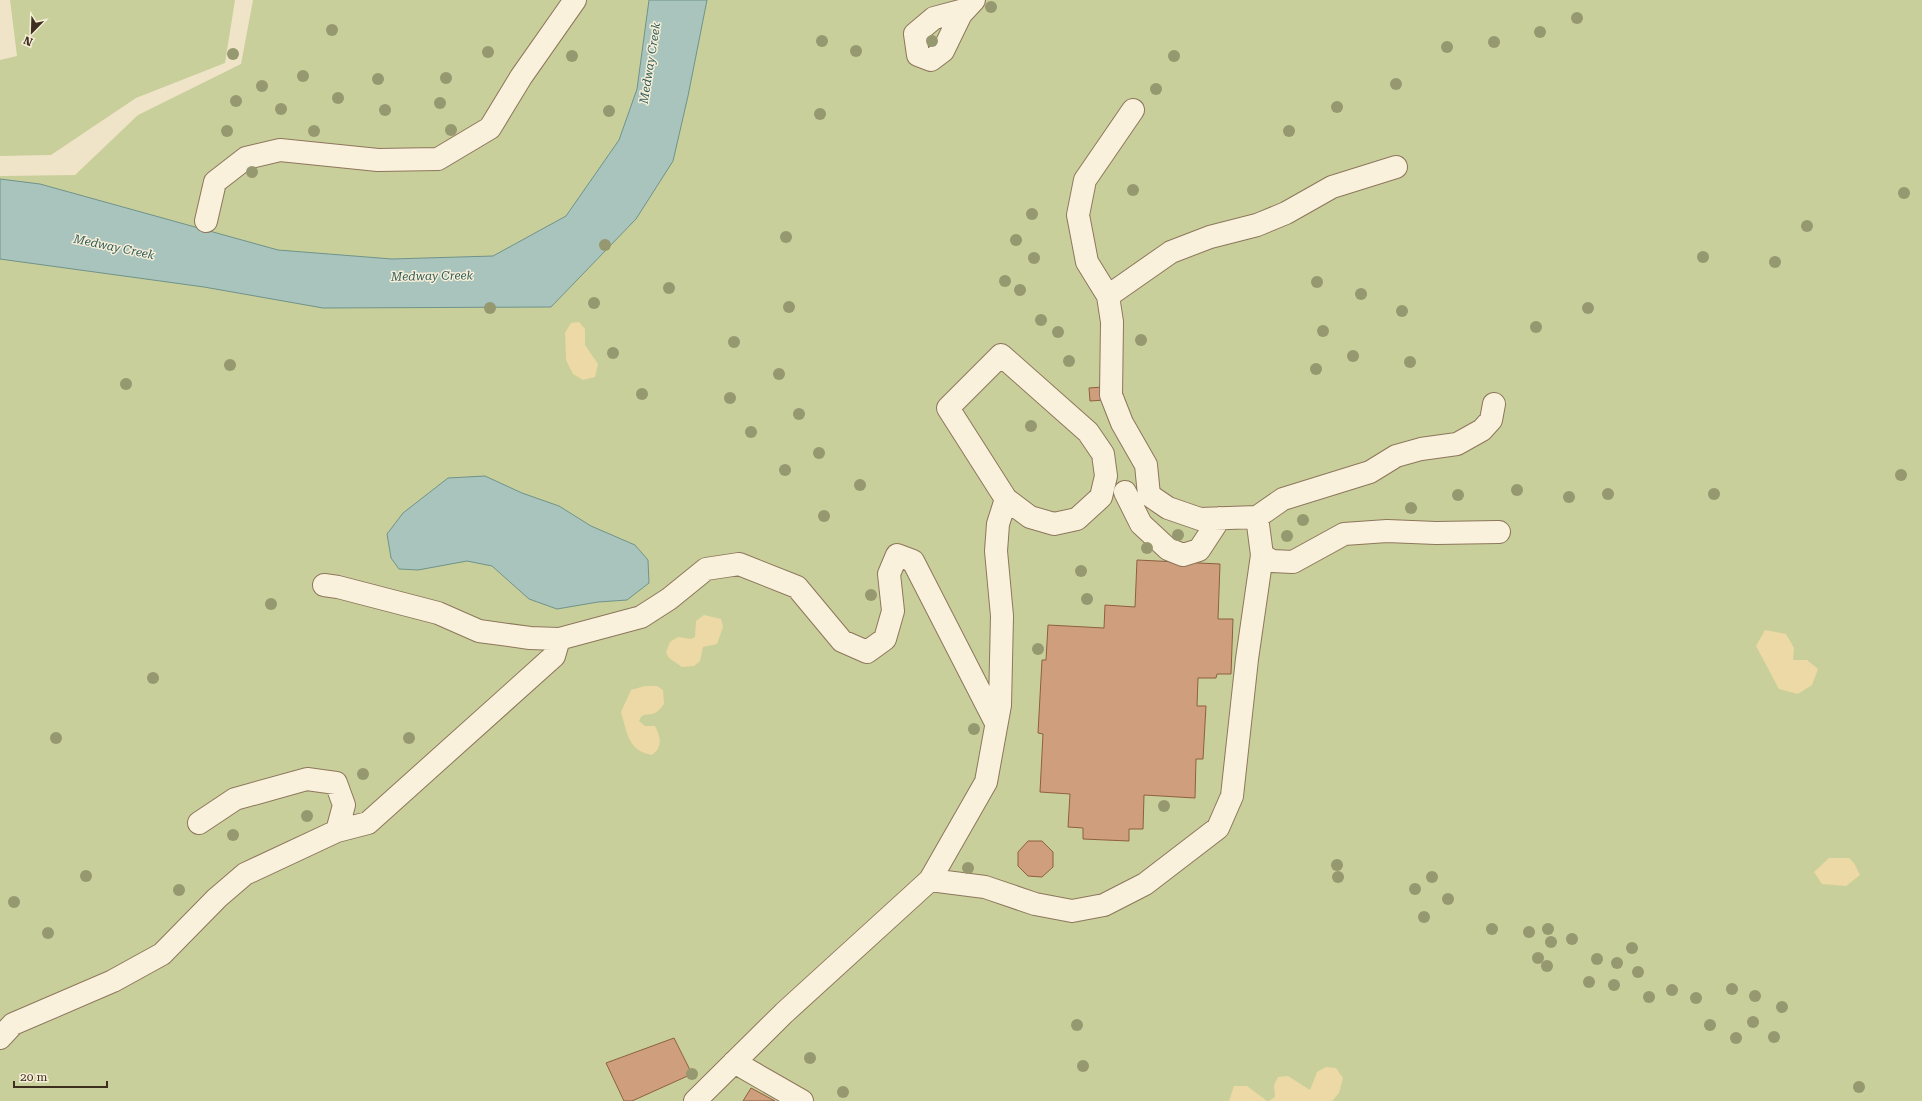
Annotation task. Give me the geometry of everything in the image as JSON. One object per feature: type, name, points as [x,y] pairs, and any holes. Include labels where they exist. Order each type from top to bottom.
[{"type":"lane","points":[[206,221],[215,182],[246,158],[280,150],[378,160],[438,159],[490,128],[521,77],[575,0]]},
{"type":"lane","points":[[1133,110],[1085,180],[1078,215],[1087,262],[1108,296],[1112,322],[1111,394],[1122,423],[1146,465],[1149,495]]},
{"type":"lane","points":[[1108,296],[1171,252],[1210,238],[1257,226],[1286,213],[1332,187],[1396,167]]},
{"type":"lane","points":[[1001,356],[1088,432],[1103,454],[1106,476],[1101,497],[1077,519],[1054,524],[1030,517],[1006,499],[948,408],[1001,356]]},
{"type":"lane","points":[[1125,492],[1149,495],[1168,508],[1200,519],[1257,517],[1283,499],[1370,472],[1396,456],[1421,449],[1458,444],[1482,430],[1491,420],[1494,404]]},
{"type":"lane","points":[[1106,476],[1125,492],[1141,524],[1168,549],[1183,555],[1199,550],[1220,518]]},
{"type":"lane","points":[[695,1101],[784,1012],[930,880],[986,782],[1000,705],[1002,616],[996,551],[998,524],[1006,499]]},
{"type":"lane","points":[[930,880],[985,887],[1035,904],[1072,911],[1104,905],[1145,884],[1218,828],[1232,796],[1247,659],[1262,556],[1257,517]]},
{"type":"lane","points":[[1262,556],[1272,561],[1293,562],[1344,534],[1387,531],[1436,533],[1499,532]]},
{"type":"lane","points":[[324,585],[338,587],[438,613],[479,631],[530,638],[559,639],[641,617],[669,599],[706,569],[739,564],[797,587],[842,641],[867,652],[885,639],[893,611],[889,574],[897,555],[913,561],[996,723]]},
{"type":"lane","points":[[0,1038],[13,1024],[113,980],[162,954],[217,898],[245,874],[337,831],[368,823],[554,656],[559,639]]},
{"type":"lane","points":[[199,823],[235,799],[307,779],[336,783],[344,805],[337,831]]},
{"type":"lane","points":[[734,1062],[802,1101]]},
{"type":"green space","points":[[10,0],[235,0],[225,63],[136,98],[51,155],[0,156],[0,60],[17,56]]},
{"type":"green space","points":[[253,0],[1922,0],[1922,1101],[0,1101],[0,176],[75,175],[138,115],[241,64]]},
{"type":"sand","points":[[579,322],[585,329],[585,345],[598,364],[595,377],[583,380],[573,374],[566,360],[565,333],[571,323]]},
{"type":"sand","points":[[704,615],[721,619],[723,627],[717,644],[703,647],[700,661],[694,666],[682,667],[669,658],[666,652],[670,642],[678,637],[691,639],[695,637],[696,621]]},
{"type":"sand","points":[[1765,630],[1786,634],[1794,648],[1793,660],[1807,660],[1818,669],[1812,685],[1798,694],[1779,689],[1756,646]]},
{"type":"sand","points":[[645,686],[657,686],[663,690],[663,706],[652,714],[643,716],[639,721],[645,726],[655,726],[657,730],[660,742],[658,749],[652,755],[644,753],[633,745],[627,733],[621,712],[631,690]]},
{"type":"sand","points":[[1829,858],[1849,858],[1854,863],[1860,875],[1846,886],[1822,884],[1814,872]]},
{"type":"sand","points":[[1326,1067],[1336,1068],[1343,1078],[1339,1093],[1332,1101],[1269,1101],[1275,1097],[1274,1085],[1278,1077],[1288,1076],[1310,1090],[1317,1072]]},
{"type":"sand","points":[[1234,1086],[1247,1086],[1267,1101],[1229,1101]]},
{"type":"water","name":"Medway Creek","points":[[649,0],[707,0],[688,96],[673,161],[636,219],[551,307],[323,308],[204,287],[0,259],[0,179],[40,184],[278,250],[392,259],[493,256],[566,216],[619,140],[637,89]]},
{"type":"water","points":[[485,476],[522,493],[559,506],[591,526],[635,545],[648,560],[649,583],[627,600],[598,602],[557,609],[529,599],[492,566],[467,561],[418,570],[399,569],[391,558],[387,534],[403,513],[448,478]]},
{"type":"building","points":[[1103,387],[1104,400],[1090,401],[1089,388]]},
{"type":"building","points":[[1137,560],[1220,564],[1218,619],[1233,619],[1231,674],[1217,674],[1216,678],[1198,678],[1197,706],[1206,706],[1203,759],[1196,759],[1195,798],[1144,795],[1143,829],[1129,829],[1129,841],[1083,839],[1083,828],[1068,827],[1070,794],[1040,792],[1043,734],[1038,733],[1042,660],[1046,660],[1048,625],[1104,628],[1105,605],[1135,607]]},
{"type":"building","points":[[1028,841],[1042,841],[1053,852],[1053,867],[1042,877],[1028,876],[1018,866],[1018,852]]},
{"type":"building","points":[[674,1038],[692,1074],[632,1101],[624,1101],[606,1063]]},
{"type":"building","points":[[751,1088],[775,1101],[743,1101]]}]
